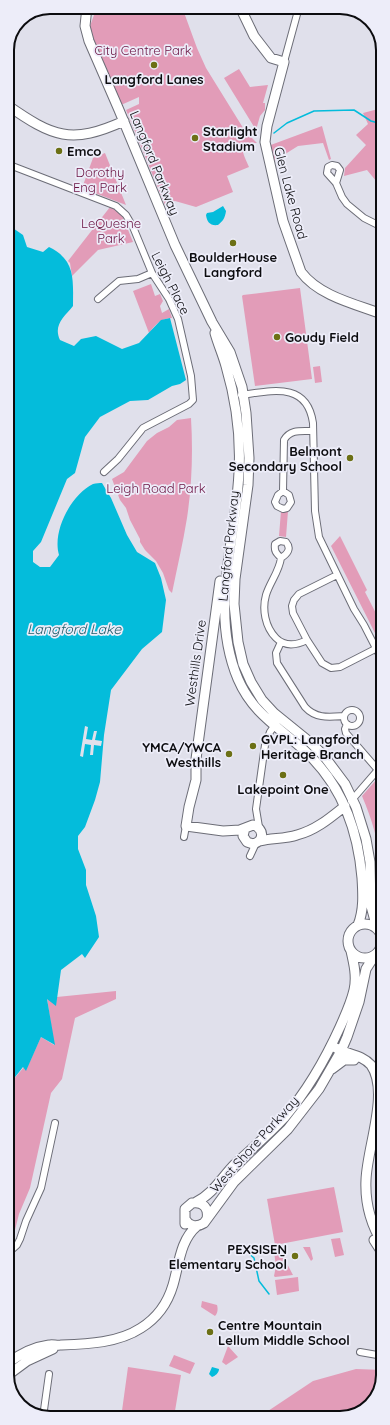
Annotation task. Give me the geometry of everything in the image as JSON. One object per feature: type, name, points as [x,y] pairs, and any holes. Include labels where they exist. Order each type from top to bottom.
[{"type":"main road","name":"Langford Parkway","points":[[86,14],[85,26],[89,41],[124,121],[175,246],[212,322],[230,352],[239,374],[244,394],[249,458],[247,495],[235,579],[234,604],[234,621],[240,649],[251,682],[262,700],[280,718],[311,743],[324,756],[345,784],[362,826],[368,850],[371,906],[376,920]]},
{"type":"main road","points":[[243,14],[254,36],[271,58],[284,62]]},
{"type":"main road","name":"Glen Lake Road","points":[[284,62],[267,126],[265,142],[283,221],[296,261],[305,278],[314,285],[336,296],[376,312]]},
{"type":"main road","points":[[14,110],[40,127],[49,131],[70,135],[97,132],[124,121]]},
{"type":"main road","name":"Langford Parkway","points":[[212,322],[234,396],[239,451],[238,492],[225,585],[225,624],[233,666],[246,694],[254,706],[274,726],[306,752],[318,765],[331,782],[345,806],[355,833],[361,863],[363,905],[358,925]]},
{"type":"main road","name":"Westhills Drive","points":[[186,826],[196,780],[196,759],[202,705],[231,510],[238,492]]},
{"type":"main road","points":[[186,826],[223,831],[240,830],[253,834],[279,837],[296,836],[316,828],[345,806]]},
{"type":"main road","points":[[376,928],[368,924],[358,925],[349,936],[349,946],[352,951],[360,957],[370,957],[376,954]]},
{"type":"main road","name":"West Shore Parkway","points":[[196,1202],[210,1193],[226,1174],[272,1130],[290,1111],[312,1080],[331,1046],[345,1016],[354,990],[355,974],[352,951]]},
{"type":"main road","name":"West Shore Parkway","points":[[207,1219],[234,1182],[278,1139],[298,1117],[319,1090],[343,1052],[358,1007],[366,969],[376,957]]},
{"type":"main road","points":[[331,1046],[343,1052],[366,1068],[372,1076],[375,1084],[375,1103],[362,1163],[360,1191],[364,1215],[376,1241]]},
{"type":"main road","points":[[343,1052],[352,1053],[370,1064],[376,1072]]},
{"type":"main road","points":[[330,1071],[344,1060],[354,1060]]},
{"type":"main road","points":[[376,1129],[366,1180],[368,1206],[376,1229]]},
{"type":"main road","points":[[14,1359],[33,1349],[51,1344],[59,1346],[118,1339],[133,1333],[157,1315],[169,1296],[183,1247],[190,1232],[197,1226],[204,1223],[207,1219],[208,1215],[204,1206],[196,1202],[185,1209],[183,1247]]},
{"type":"main road","points":[[184,1218],[191,1225],[197,1226]]},
{"type":"main road","points":[[14,1370],[27,1361],[59,1346]]},
{"type":"street","name":"Glen Lake Road","points":[[284,62],[297,14]]},
{"type":"street","name":"Leigh Place","points":[[14,167],[119,208],[126,215],[133,227],[152,273],[169,299],[178,319],[191,376],[193,400],[189,404],[143,428],[118,459],[104,472]]},
{"type":"street","points":[[336,183],[342,198],[354,212],[376,224]]},
{"type":"street","points":[[98,299],[119,281],[138,279],[152,273]]},
{"type":"street","points":[[234,396],[279,390],[294,394],[303,400],[310,411],[313,423],[316,524],[323,547],[376,648],[340,667],[331,668],[322,663],[307,640],[293,613],[292,606],[294,600],[299,594],[337,575]]},
{"type":"street","points":[[283,491],[282,446],[284,440],[287,435],[293,432],[313,431]]},
{"type":"street","points":[[281,558],[279,568],[266,595],[264,606],[266,619],[273,635],[280,642],[292,645],[307,640]]},
{"type":"street","points":[[280,642],[276,653],[276,663],[305,707],[311,712],[322,717],[344,716]]},
{"type":"street","points":[[347,724],[356,724],[360,716],[358,713],[353,710],[347,711],[344,716],[347,724],[345,729],[346,733],[376,768]]},
{"type":"street","points":[[253,834],[265,745],[274,726],[280,718]]},
{"type":"street","points":[[345,806],[376,772]]},
{"type":"street","name":"Westhills Drive","points":[[184,837],[186,826]]},
{"type":"street","points":[[14,1248],[20,1239],[28,1216],[41,1188],[55,1123]]},
{"type":"street","points":[[360,1352],[376,1355]]},
{"type":"street","points":[[44,1410],[49,1374]]},
{"type":"green space","name":"Starlight Stadium","points":[[185,14],[206,68],[245,131],[257,143],[246,145],[243,150],[243,154],[249,167],[227,176],[233,192],[196,207],[175,201],[165,205],[126,110],[139,104],[139,97],[121,105],[89,29],[94,15]]},
{"type":"green space","points":[[239,69],[250,87],[268,85],[263,103],[265,103],[265,110],[260,116],[256,130],[224,78]]},
{"type":"green space","points":[[376,110],[376,181],[367,170],[344,176],[345,168],[366,145],[356,135],[368,124],[363,113]]},
{"type":"green space","points":[[322,126],[331,159],[329,160],[323,143],[298,146],[274,161],[268,146]]},
{"type":"green space","name":"Dorothy Eng Park","points":[[105,153],[126,205],[82,188],[93,158]]},
{"type":"green space","name":"LeQuesne Park","points":[[110,207],[120,210],[133,242],[98,250],[72,276],[70,263],[68,261]]},
{"type":"green space","points":[[151,284],[155,296],[160,294],[163,301],[160,306],[162,313],[169,309],[172,318],[161,321],[149,333],[133,291]]},
{"type":"green space","name":"Goudy Field","points":[[300,288],[312,379],[255,386],[242,296]]},
{"type":"green space","points":[[320,366],[322,382],[315,383],[313,367]]},
{"type":"green space","name":"Leigh Road Park","points":[[191,418],[192,468],[189,506],[172,593],[169,590],[163,573],[156,561],[145,550],[140,542],[126,508],[120,500],[112,479],[124,472],[147,441],[157,433],[169,427],[177,420]]},
{"type":"green space","points":[[281,511],[288,511],[286,537],[279,536]]},
{"type":"green space","points":[[340,536],[367,590],[365,592],[376,613],[376,635],[331,546]]},
{"type":"green space","points":[[376,780],[376,836],[369,813],[362,796]]},
{"type":"green space","points":[[116,991],[116,999],[75,1018],[62,1079],[51,1093],[30,1188],[19,1214],[14,1234],[14,1079],[24,1067],[26,1070],[41,1037],[54,1045],[47,998]]},
{"type":"green space","points":[[334,1187],[343,1232],[275,1245],[267,1199]]},
{"type":"green space","points":[[340,1238],[344,1255],[335,1257],[331,1239]]},
{"type":"green space","points":[[281,1247],[287,1259],[285,1260],[293,1275],[275,1277],[276,1266],[274,1252]]},
{"type":"green space","points":[[303,1247],[310,1247],[313,1259],[311,1261]]},
{"type":"green space","points":[[298,1277],[299,1291],[277,1295],[275,1280]]},
{"type":"green space","points":[[202,1301],[217,1305],[218,1310],[215,1316],[201,1307]]},
{"type":"green space","points":[[228,1346],[238,1357],[226,1365],[222,1362]]},
{"type":"green space","points":[[174,1355],[195,1363],[190,1374],[169,1366]]},
{"type":"green space","points":[[128,1367],[181,1375],[175,1411],[122,1411]]},
{"type":"green space","points":[[356,1369],[376,1370],[376,1380],[369,1397],[354,1408],[340,1411],[268,1411],[313,1381]]},
{"type":"water","points":[[223,206],[226,211],[222,221],[218,225],[209,223],[206,217],[207,213],[213,212]]},
{"type":"water","name":"Langford Lake","points":[[14,229],[23,235],[27,247],[43,252],[49,247],[58,252],[64,258],[71,272],[73,279],[73,306],[60,322],[58,335],[60,340],[74,346],[81,339],[96,336],[122,349],[139,343],[161,320],[170,318],[186,380],[180,384],[172,386],[148,400],[130,401],[100,417],[85,437],[75,473],[67,479],[41,542],[33,551],[33,562],[40,567],[50,567],[59,555],[58,535],[65,515],[71,505],[77,496],[85,489],[93,484],[102,483],[111,498],[127,535],[137,552],[155,563],[161,578],[166,600],[162,632],[142,649],[111,690],[104,735],[100,782],[85,827],[78,836],[78,849],[86,870],[86,885],[96,916],[99,937],[85,958],[82,954],[61,970],[56,1006],[47,999],[55,1045],[41,1037],[26,1071],[23,1067],[14,1078]]},
{"type":"water","points":[[212,1367],[219,1369],[217,1374],[212,1377],[209,1374]]},
{"type":"pier","points":[[85,726],[88,727],[86,739],[92,740],[94,731],[97,731],[95,740],[102,741],[101,746],[94,745],[93,755],[90,755],[91,745],[85,744],[83,757],[80,756]]},
{"type":"waterway","points":[[274,133],[287,123],[314,111],[354,110],[371,121],[376,122]]},
{"type":"waterway","points":[[245,1250],[254,1258],[259,1281],[269,1294]]},
{"type":"place","name":"Langford Lanes","points":[[154,65]]},
{"type":"place","name":"Starlight Stadium","points":[[195,138]]},
{"type":"place","name":"Emco","points":[[59,151]]},
{"type":"place","name":"BoulderHouse Langford","points":[[233,243]]},
{"type":"place","name":"Goudy Field","points":[[277,337]]},
{"type":"place","name":"Belmont Secondary School","points":[[350,458]]},
{"type":"place","name":"GVPL: Langford Heritage Branch","points":[[253,746]]},
{"type":"place","name":"YMCA/YWCA Westhills","points":[[229,754]]},
{"type":"place","name":"Lakepoint One","points":[[283,775]]},
{"type":"place","name":"PEXSISEṈ Elementary School","points":[[295,1256]]},
{"type":"place","name":"Centre Mountain Lellum Middle School","points":[[210,1332]]},
{"type":"park label","name":"City Centre Park","points":[[143,50]]}]
